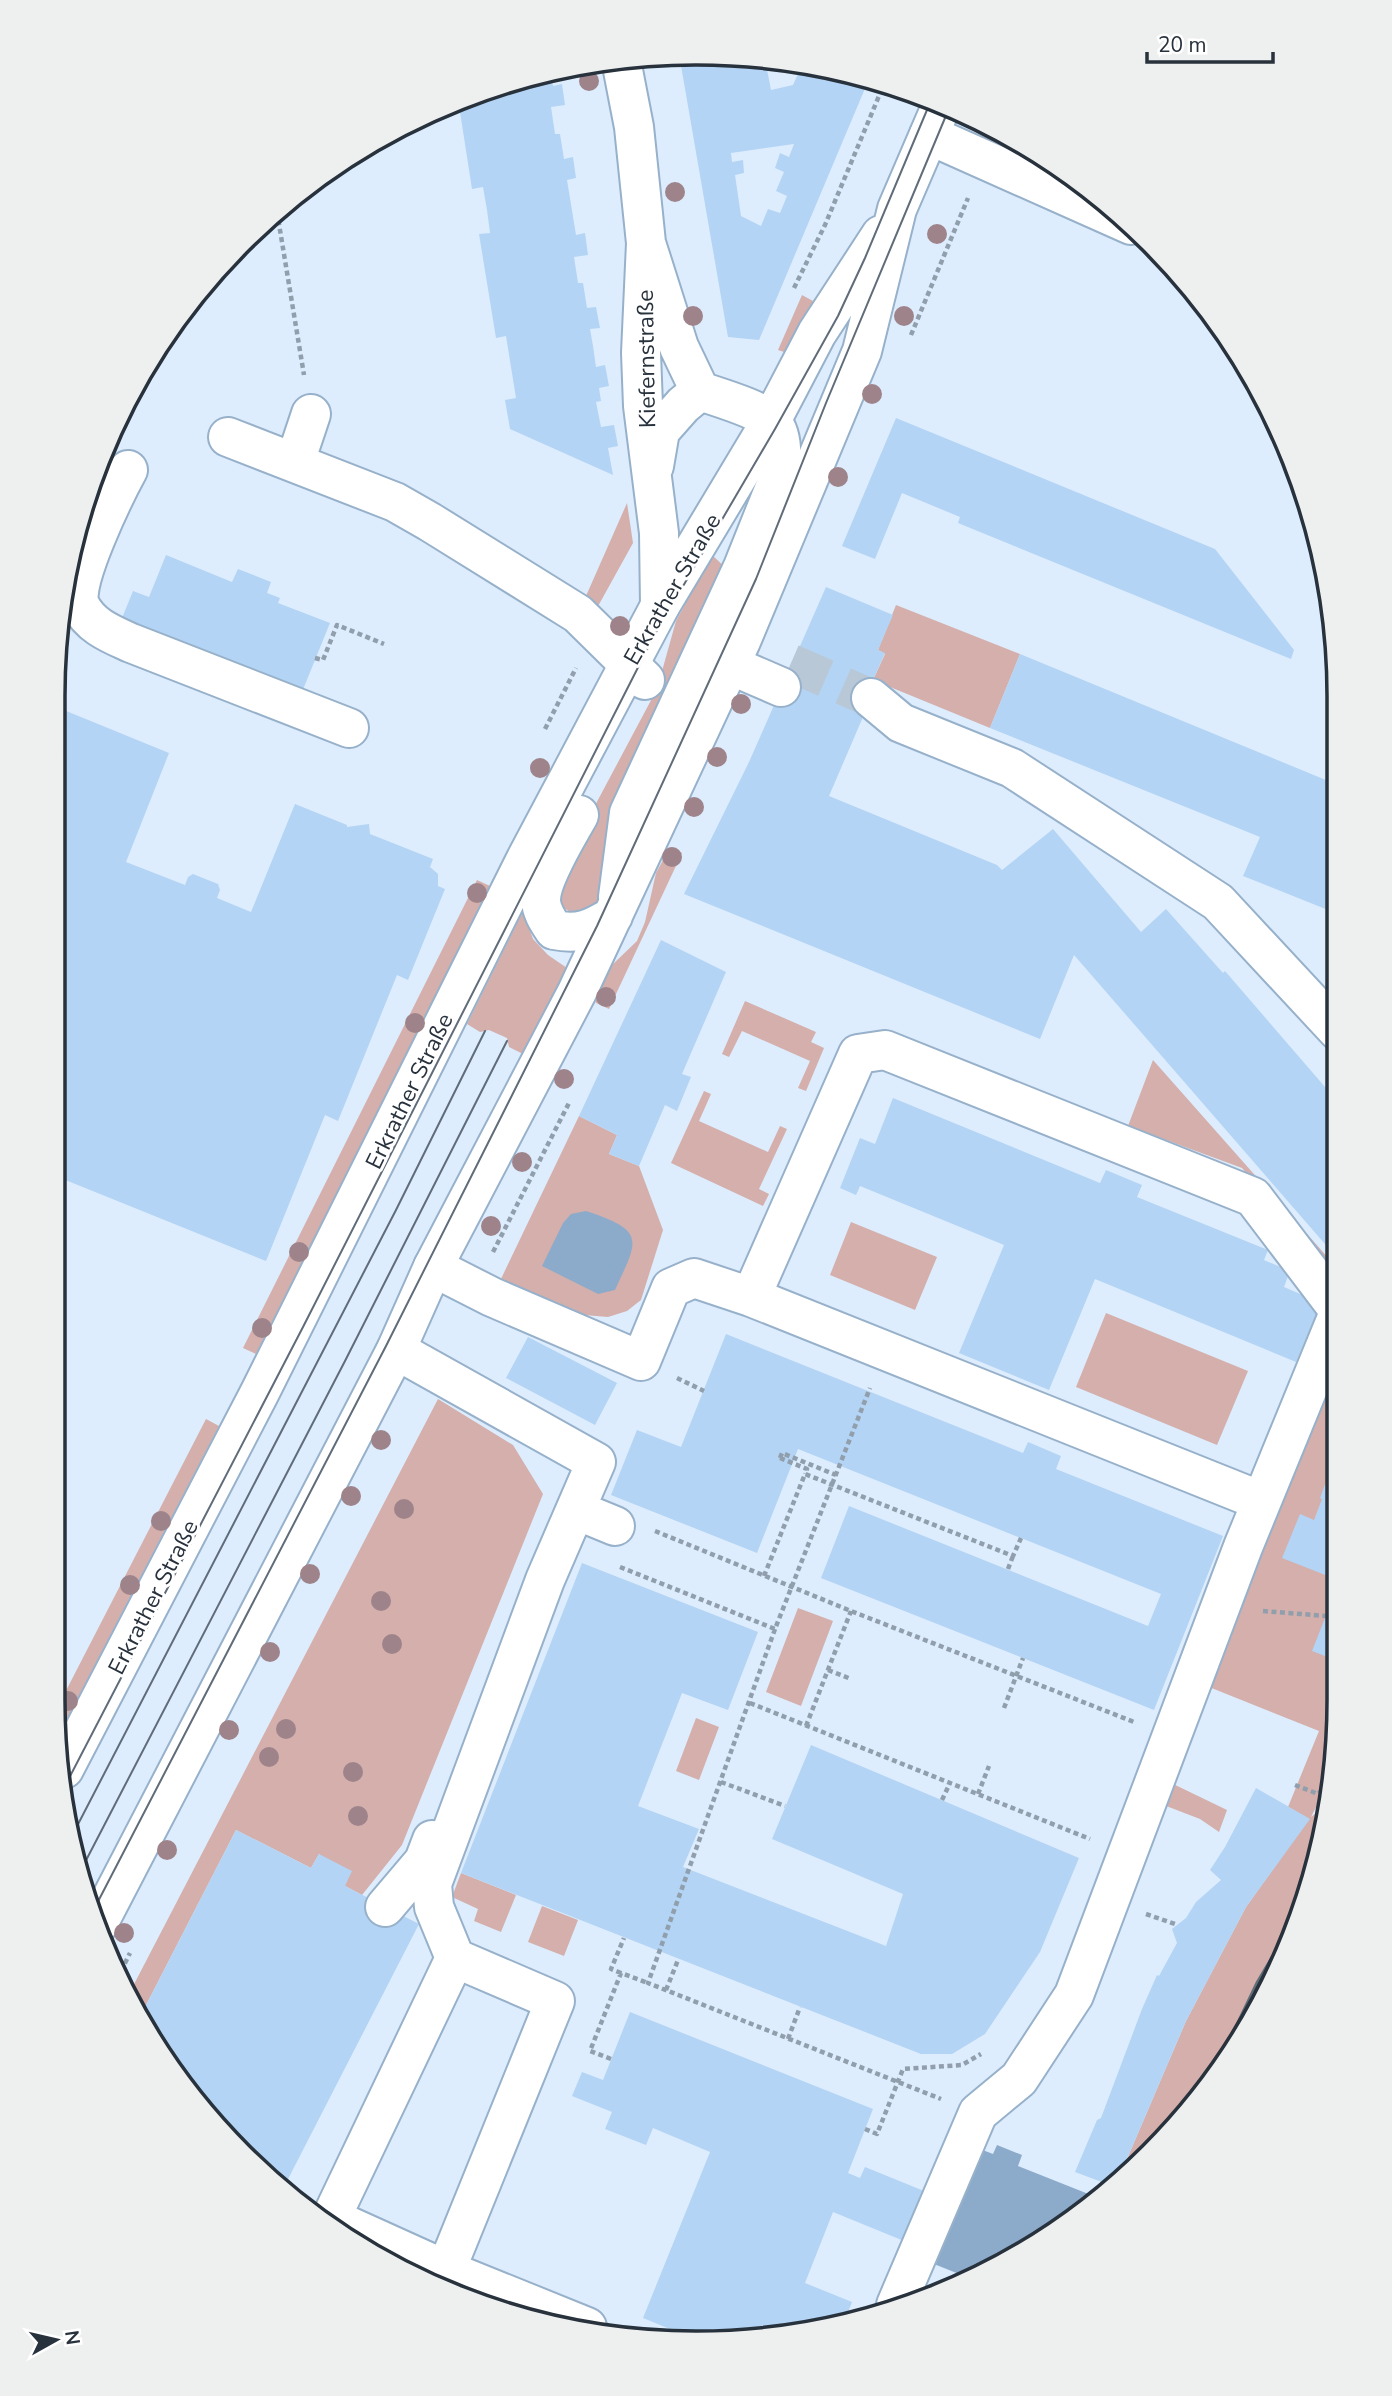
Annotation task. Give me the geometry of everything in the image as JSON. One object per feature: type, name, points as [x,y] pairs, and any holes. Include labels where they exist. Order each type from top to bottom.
[{"type":"main road","name":"Kiefernstraße","points":[[623,69],[634,127],[646,243],[641,353],[643,406],[659,533],[660,606]]},
{"type":"main road","name":"Erkrather Straße","points":[[103,1915],[396,1350],[433,1267],[577,992],[615,912],[735,653],[862,351],[897,209],[936,118]]},
{"type":"main road","points":[[936,118],[1088,201]]},
{"type":"main road","name":"Erkrather Straße","points":[[68,1761],[260,1392],[498,912],[637,672],[660,606],[771,421],[817,333],[897,209]]},
{"type":"main road","name":"Kiefernstraße","points":[[646,243],[680,347],[700,390],[660,432],[652,476]]},
{"type":"main road","points":[[700,390],[737,403],[771,421]]},
{"type":"main road","points":[[295,462],[311,414]]},
{"type":"main road","name":"Erkrather Straße","points":[[615,912],[629,813],[739,576],[779,477],[782,463],[780,441],[771,421]]},
{"type":"main road","points":[[228,436],[395,502],[430,522],[578,614],[637,672],[642,693],[550,870],[541,899],[545,916],[554,930],[570,933],[582,931],[615,912]]},
{"type":"main road","points":[[128,470],[111,501],[78,585],[78,603],[90,620],[105,631],[131,643],[349,728]]},
{"type":"main road","points":[[735,653],[786,675]]},
{"type":"main road","points":[[866,709],[1012,768],[1217,902],[1327,1019]]},
{"type":"main road","points":[[751,1297],[858,1054],[885,1050],[1253,1197],[1327,1295]]},
{"type":"main road","points":[[433,1267],[492,1297],[641,1361],[671,1288],[694,1278],[751,1297],[1261,1501]]},
{"type":"main road","points":[[899,2298],[978,2113],[1018,2079],[1074,1995],[1138,1788],[1222,1603],[1327,1342]]},
{"type":"main road","points":[[385,1907],[430,1863],[596,1462],[396,1350]]},
{"type":"main road","points":[[446,2270],[555,2001],[455,1958],[435,1907],[430,1863],[581,1454]]},
{"type":"main road","points":[[576,1510],[615,1526]]},
{"type":"main road","points":[[329,2213],[455,1958]]},
{"type":"main road","points":[[355,2231],[560,2316]]},
{"type":"path","points":[[788,300],[825,225],[880,92]]},
{"type":"path","points":[[279,222],[311,414]]},
{"type":"path","points":[[315,658],[323,660],[337,625],[384,644]]},
{"type":"path","points":[[648,1983],[775,1629],[884,1350]]},
{"type":"path","points":[[764,1576],[807,1469],[780,1458],[782,1453],[836,1475]]},
{"type":"path","points":[[805,1474],[1013,1556]]},
{"type":"path","points":[[1008,1569],[1021,1538]]},
{"type":"path","points":[[716,1556],[1143,1725]]},
{"type":"path","points":[[617,1566],[775,1629]]},
{"type":"path","points":[[1222,1603],[1235,1609],[1326,1616]]},
{"type":"path","points":[[806,1726],[851,1611]]},
{"type":"path","points":[[1004,1708],[1023,1658]]},
{"type":"path","points":[[828,1670],[851,1679]]},
{"type":"path","points":[[750,1703],[1100,1843]]},
{"type":"path","points":[[978,1794],[989,1766]]},
{"type":"path","points":[[721,1782],[785,1806]]},
{"type":"path","points":[[942,1800],[950,1783]]},
{"type":"path","points":[[1295,1786],[1318,1794],[1320,1792]]},
{"type":"path","points":[[624,1938],[611,1969],[915,2088]]},
{"type":"path","points":[[666,1990],[678,1960]]},
{"type":"path","points":[[611,2059],[590,2051],[621,1973]]},
{"type":"path","points":[[788,2039],[800,2007]]},
{"type":"path","points":[[865,2129],[877,2134],[903,2069],[962,2065],[986,2051]]},
{"type":"shaded area","points":[[802,295],[813,301],[799,330],[784,352],[778,350]]},
{"type":"shaded area","points":[[627,503],[633,543],[597,608],[586,596]]},
{"type":"shaded area","points":[[712,555],[727,569],[600,900],[591,907],[570,912],[560,905],[557,883],[657,689],[676,621]]},
{"type":"shaded area","points":[[896,605],[1020,654],[990,728],[873,680],[885,654],[878,650]]},
{"type":"shaded area","points":[[670,847],[682,853],[609,1009],[596,1003],[595,999],[612,965],[637,941],[645,922],[656,873]]},
{"type":"shaded area","points":[[477,880],[490,886],[256,1354],[243,1348]]},
{"type":"shaded area","points":[[523,911],[533,939],[548,955],[567,968],[525,1055],[509,1047],[507,1038],[489,1030],[480,1032],[467,1024]]},
{"type":"shaded area","points":[[745,1001],[816,1032],[811,1042],[824,1048],[806,1091],[798,1088],[810,1061],[742,1031],[729,1057],[722,1054]]},
{"type":"shaded area","points":[[1153,1060],[1327,1257],[1327,1269],[1242,1168],[1128,1126]]},
{"type":"shaded area","points":[[704,1091],[711,1094],[699,1121],[768,1152],[780,1126],[787,1129],[759,1189],[769,1194],[763,1206],[671,1163]]},
{"type":"shaded area","points":[[579,1116],[617,1135],[609,1154],[639,1166],[663,1230],[641,1300],[627,1311],[608,1317],[584,1315],[500,1281]]},
{"type":"shaded area","points":[[851,1222],[937,1257],[915,1310],[830,1275]]},
{"type":"shaded area","points":[[1106,1313],[1248,1371],[1217,1445],[1076,1387]]},
{"type":"shaded area","points":[[1327,1379],[1326,1741],[1322,1782],[1319,1802],[1311,1817],[1317,1812],[1306,1863],[1279,1942],[1243,2016],[1197,2084],[1171,2116],[1126,2162],[1186,2021],[1246,1907],[1309,1819],[1288,1807],[1319,1731],[1204,1685]]},
{"type":"shaded area","points":[[438,1399],[513,1445],[543,1494],[402,1845],[362,1895],[345,1886],[319,1854],[311,1868],[236,1830],[145,2008],[133,1985]]},
{"type":"shaded area","points":[[206,1419],[219,1426],[66,1722],[65,1693]]},
{"type":"shaded area","points":[[798,1608],[833,1621],[801,1706],[766,1692]]},
{"type":"shaded area","points":[[696,1718],[719,1727],[699,1780],[676,1771]]},
{"type":"shaded area","points":[[1167,1781],[1227,1810],[1219,1832],[1200,1819],[1161,1804]]},
{"type":"shaded area","points":[[461,1873],[516,1895],[501,1932],[474,1921],[478,1909],[452,1897]]},
{"type":"shaded area","points":[[542,1906],[578,1920],[564,1956],[528,1942]]},
{"type":"water","points":[[586,1211],[620,1225],[632,1239],[629,1259],[615,1290],[598,1294],[542,1266],[563,1223],[571,1214]]},
{"type":"water","points":[[997,2145],[1022,2155],[1018,2166],[1089,2194],[1012,2247],[958,2274],[934,2264],[980,2149],[993,2154]]},
{"type":"building","points":[[681,65],[767,69],[771,90],[793,85],[798,73],[865,88],[759,340],[728,337]],"holes":[[[794,144],[789,157],[780,153],[775,168],[784,172],[776,191],[787,196],[780,213],[768,209],[761,226],[741,216],[735,175],[744,173],[743,160],[732,162],[731,153]]]},
{"type":"building","points":[[552,82],[553,86],[562,84],[565,105],[551,107],[555,134],[560,134],[564,159],[573,157],[576,178],[567,180],[576,235],[585,233],[588,255],[574,257],[578,283],[583,283],[587,308],[596,307],[600,328],[590,329],[596,367],[605,365],[609,386],[599,388],[601,401],[596,402],[601,427],[614,425],[618,446],[608,448],[613,475],[510,429],[505,400],[516,398],[506,336],[496,338],[479,234],[490,233],[487,210],[483,187],[472,189],[460,111],[533,86]]},
{"type":"building","points":[[896,418],[1215,549],[1294,650],[1291,659],[958,523],[960,517],[902,493],[875,559],[842,546]]},
{"type":"building","points":[[166,555],[232,582],[238,569],[271,582],[267,593],[280,598],[278,603],[330,623],[302,692],[120,623],[133,591],[149,597]]},
{"type":"building","points":[[826,587],[893,615],[878,650],[885,653],[873,680],[878,682],[829,796],[997,865],[1002,870],[1053,829],[1141,932],[1166,909],[1223,973],[1225,971],[1327,1089],[1327,1246],[1074,955],[1040,1039],[684,894],[749,762]]},
{"type":"building","points":[[1020,654],[1327,780],[1327,910],[1243,876],[1260,837],[990,728]]},
{"type":"building","points":[[65,710],[169,753],[126,862],[185,885],[188,877],[193,874],[218,884],[220,890],[217,898],[251,912],[295,804],[347,827],[369,824],[370,834],[433,859],[430,867],[438,874],[438,886],[445,889],[408,980],[397,975],[338,1121],[325,1115],[266,1261],[65,1180]]},
{"type":"building","points":[[661,940],[726,972],[682,1074],[691,1077],[677,1111],[665,1105],[639,1166],[609,1154],[617,1135],[579,1116]]},
{"type":"building","points":[[893,1098],[1100,1183],[1106,1170],[1142,1185],[1137,1197],[1268,1250],[1264,1260],[1290,1271],[1284,1287],[1321,1303],[1296,1362],[1095,1279],[1049,1390],[959,1353],[1004,1245],[860,1186],[856,1195],[840,1188],[860,1138],[875,1144]]},
{"type":"building","points":[[726,1334],[1023,1453],[1028,1442],[1061,1456],[1056,1469],[1223,1536],[1154,1710],[821,1578],[849,1506],[1148,1626],[1161,1594],[798,1449],[757,1553],[611,1495],[637,1430],[681,1447]]},
{"type":"building","points":[[528,1337],[617,1383],[595,1425],[506,1378]]},
{"type":"building","points":[[1327,1479],[1327,1576],[1282,1558],[1300,1514],[1314,1520],[1322,1499],[1320,1498]]},
{"type":"building","points":[[582,1563],[758,1632],[728,1710],[682,1693],[638,1806],[699,1829],[683,1867],[886,1946],[903,1894],[772,1839],[811,1745],[1079,1858],[1040,1952],[985,2034],[952,2054],[921,2054],[461,1873]]},
{"type":"building","points":[[1327,1613],[1327,1657],[1312,1651]]},
{"type":"building","points":[[1256,1788],[1310,1819],[1246,1907],[1186,2021],[1126,2162],[1103,2182],[1075,2172],[1097,2120],[1101,2118],[1157,1975],[1159,1976],[1177,1943],[1172,1929],[1186,1918],[1196,1902],[1221,1880],[1210,1870]]},
{"type":"building","points":[[236,1830],[311,1868],[319,1854],[352,1871],[345,1886],[419,1924],[287,2181],[221,2116],[171,2051],[145,2008]]},
{"type":"building","points":[[630,2012],[873,2109],[848,2173],[860,2178],[865,2167],[924,2191],[904,2241],[833,2212],[805,2283],[852,2302],[848,2313],[778,2326],[737,2330],[674,2330],[643,2318],[710,2152],[653,2128],[646,2145],[605,2129],[612,2112],[572,2096],[582,2072],[603,2080]]},
{"type":"tunnel","points":[[791,663],[871,698]]},
{"type":"tram line","points":[[70,1777],[303,1327],[655,634],[838,316],[927,109]]},
{"type":"tram line","points":[[98,1902],[386,1346],[597,926],[756,579],[946,116]]},
{"type":"tram line","points":[[78,1825],[396,1210],[485,1031]]},
{"type":"tram line","points":[[86,1861],[345,1361],[507,1041]]},
{"type":"railway","points":[[1240,2021],[1268,1967]]}]
